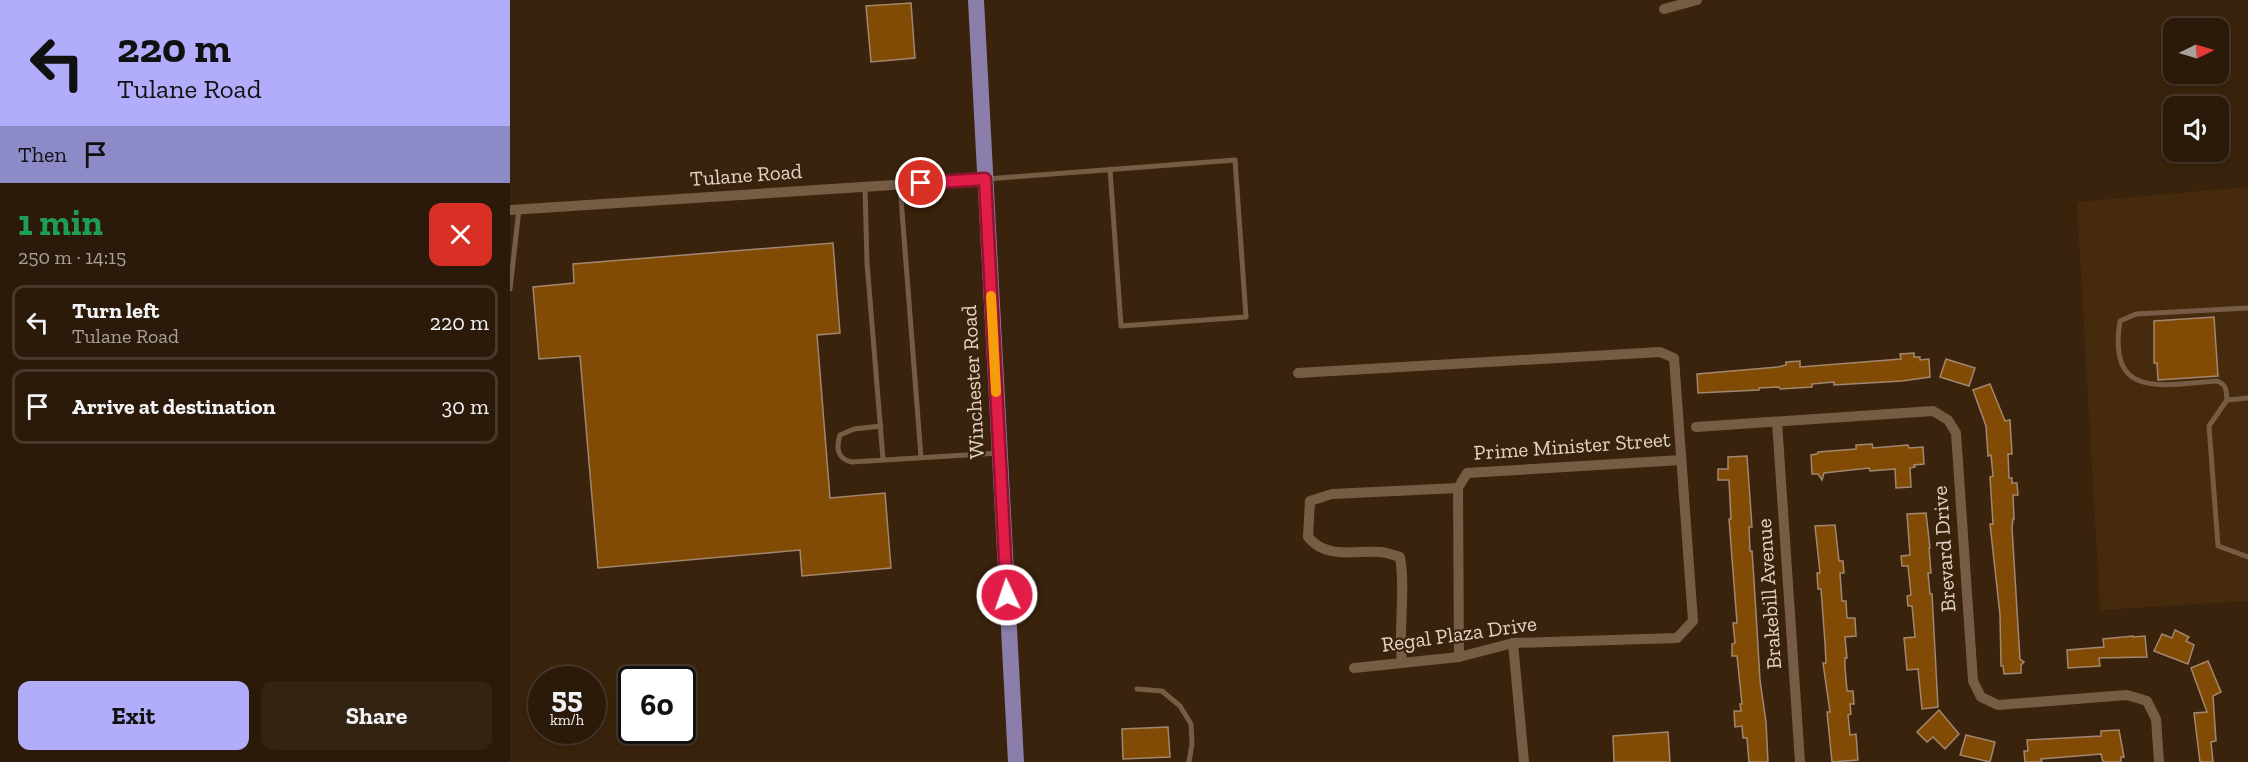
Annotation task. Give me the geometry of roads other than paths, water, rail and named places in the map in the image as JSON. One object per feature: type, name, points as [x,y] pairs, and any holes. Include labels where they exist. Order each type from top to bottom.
[{"type":"main road","name":"Winchester Road","points":[[976,0],[1016,762]]},
{"type":"street","points":[[1664,9],[1697,0]]},
{"type":"street","name":"Tulane Road","points":[[515,209],[985,179]]},
{"type":"street","name":"Prime Minister Street","points":[[1298,373],[1660,352],[1674,358],[1682,460],[1467,473],[1458,488],[1332,494],[1310,501],[1308,537],[1314,544],[1332,553],[1382,552],[1400,557],[1402,663]]},
{"type":"street","name":"Brevard Drive","points":[[1696,427],[1933,411],[1948,420],[1956,433],[1973,681],[1981,697],[1998,705],[2127,695],[2147,700],[2156,719],[2159,762]]},
{"type":"street","name":"Brakebill Avenue","points":[[1777,422],[1800,762]]},
{"type":"street","name":"Regal Plaza Drive","points":[[1354,668],[1459,657],[1513,642],[1677,638],[1693,621],[1682,460]]},
{"type":"street","points":[[1458,488],[1459,657]]},
{"type":"street","points":[[1513,642],[1524,762]]},
{"type":"lane","points":[[985,179],[1235,160],[1246,317],[1121,326],[1110,170]]},
{"type":"lane","points":[[900,185],[921,457]]},
{"type":"lane","points":[[866,187],[867,263],[884,459]]},
{"type":"lane","points":[[510,289],[515,209]]},
{"type":"lane","points":[[2248,308],[2136,314],[2120,321],[2117,339],[2120,362],[2128,375],[2138,381],[2152,386],[2217,381],[2226,387],[2227,400],[2209,426],[2218,546],[2248,557]]},
{"type":"lane","points":[[2227,400],[2248,398]]},
{"type":"lane","points":[[881,426],[847,431],[840,435],[837,445],[839,454],[844,460],[852,462],[1000,453]]},
{"type":"lane","points":[[1137,689],[1162,691],[1180,706],[1191,724],[1192,744],[1189,762]]}]
